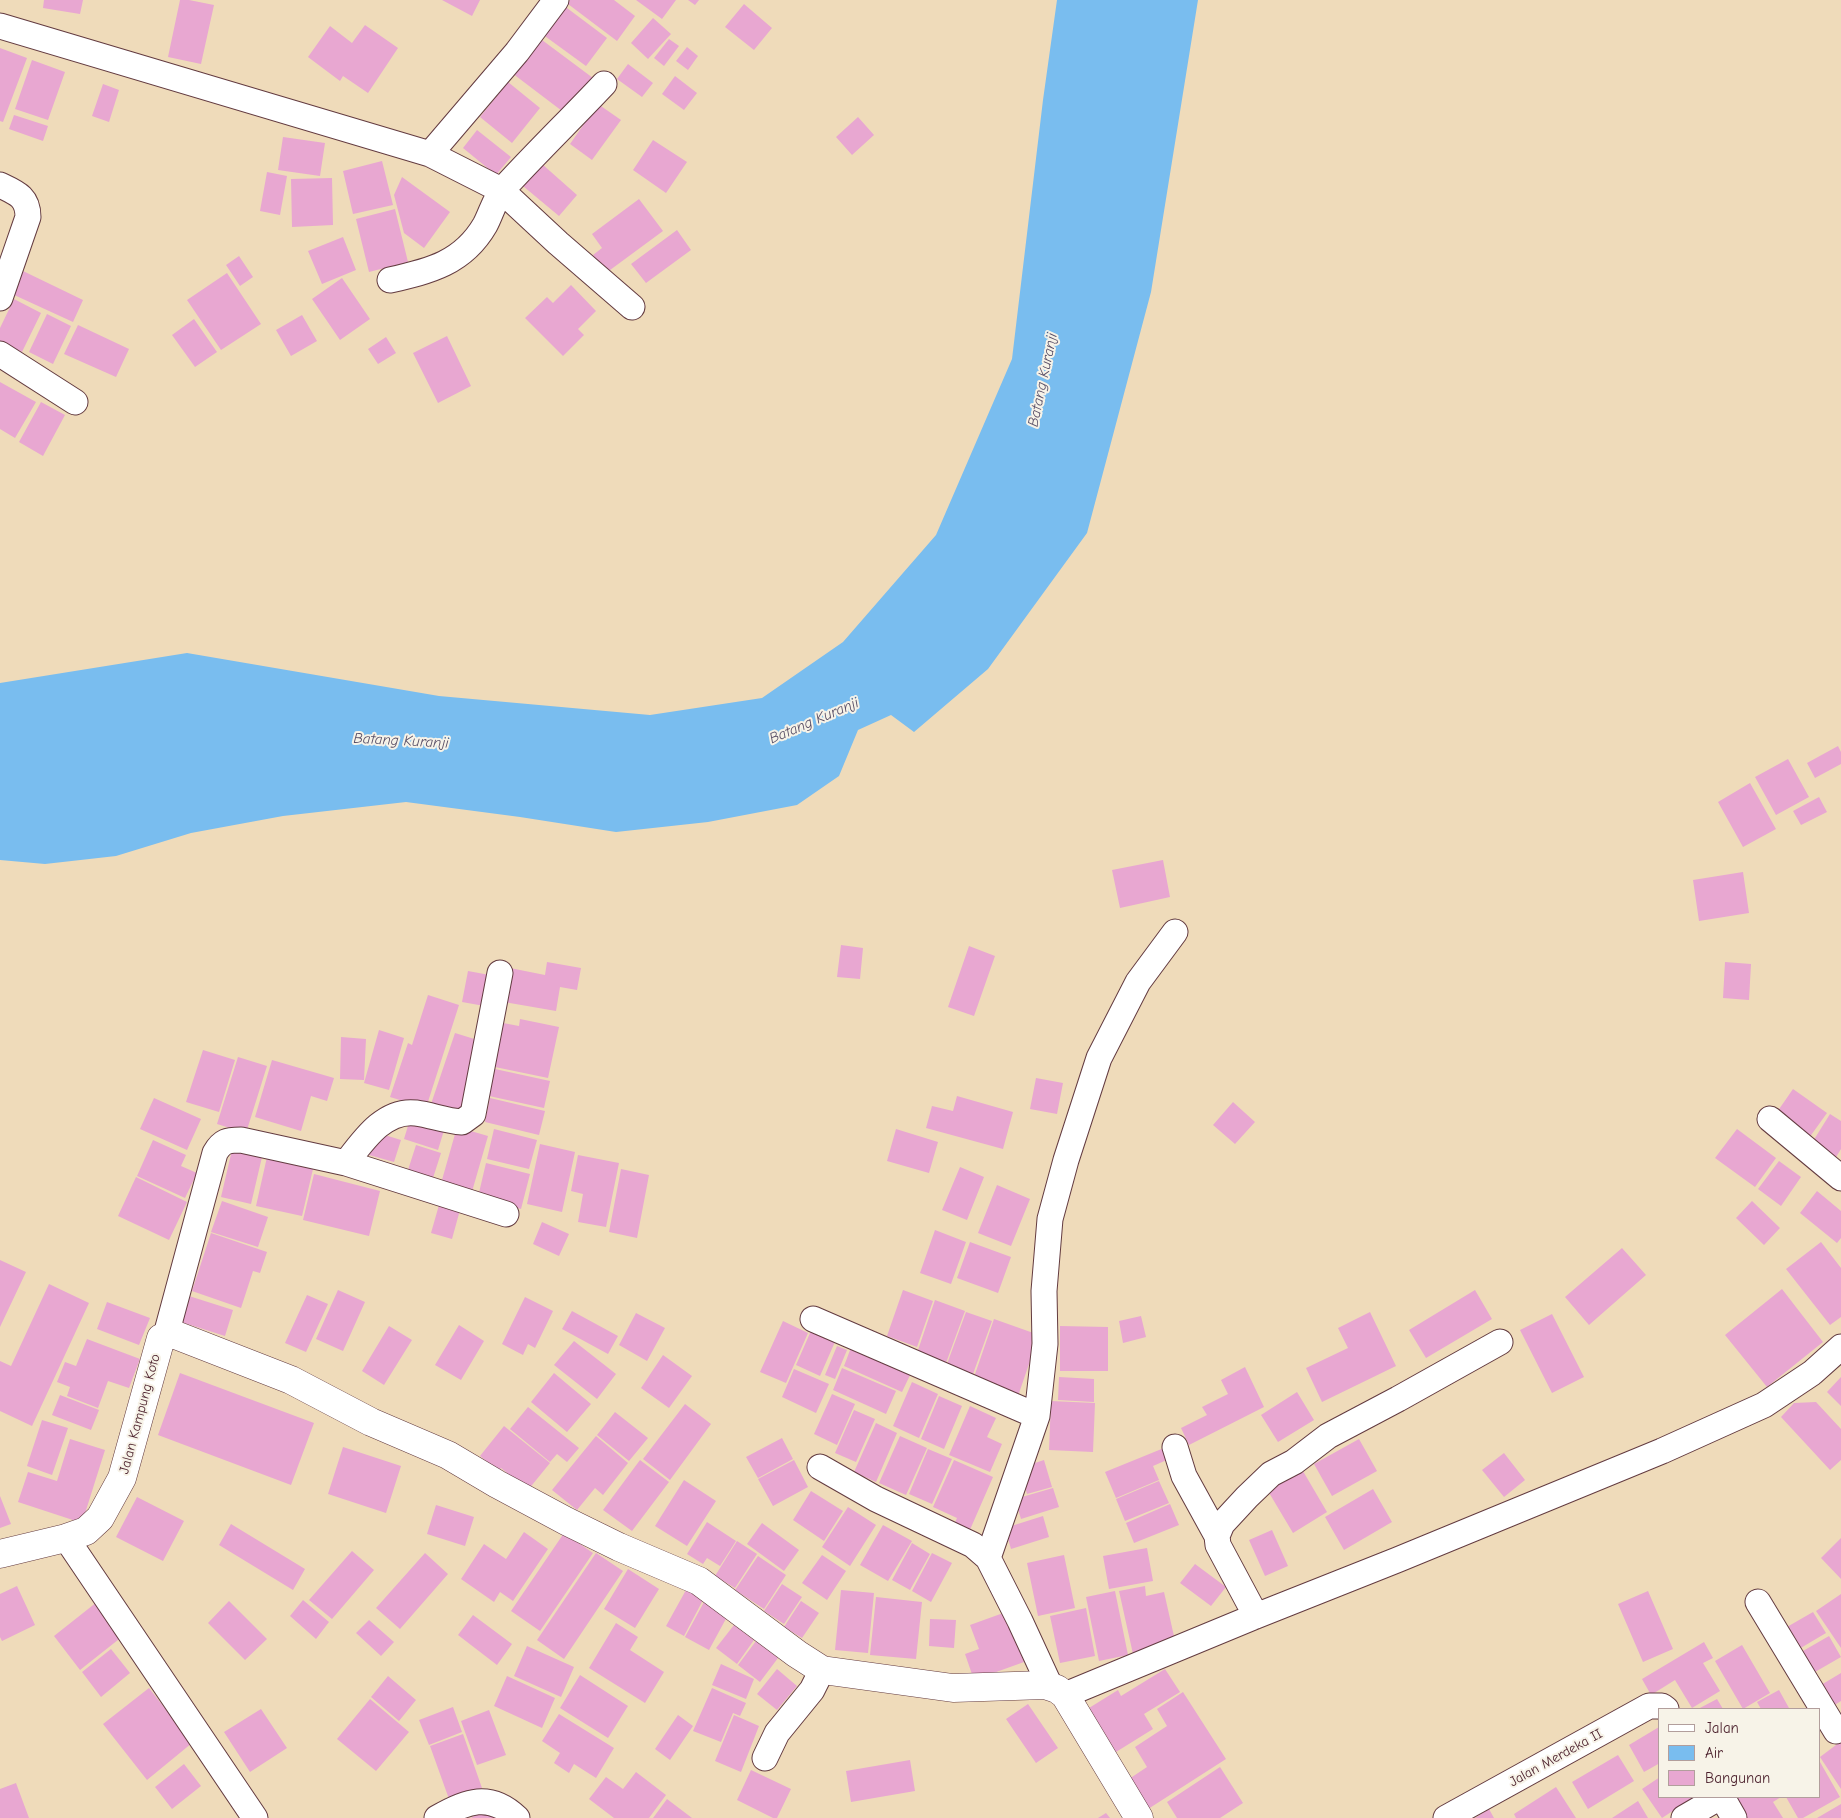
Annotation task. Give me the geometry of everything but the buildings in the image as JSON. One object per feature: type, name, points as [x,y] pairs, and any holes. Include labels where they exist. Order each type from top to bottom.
[{"type":"street","points":[[430,154],[517,52],[552,1]]},
{"type":"street","points":[[0,26],[430,154],[501,190],[558,243],[632,307]]},
{"type":"street","points":[[390,280],[417,274],[440,266],[462,253],[476,239],[486,223],[501,190],[604,84]]},
{"type":"street","points":[[0,185],[23,198],[28,207],[28,218],[0,298]]},
{"type":"street","points":[[0,354],[75,402]]},
{"type":"street","points":[[988,1558],[1037,1416],[1045,1344],[1044,1291],[1050,1219],[1066,1160],[1099,1058],[1138,982],[1175,932]]},
{"type":"street","points":[[346,1163],[367,1137],[390,1117],[415,1112],[462,1122],[473,1114],[500,973]]},
{"type":"street","points":[[1770,1119],[1841,1178]]},
{"type":"street","points":[[162,1340],[215,1153],[226,1140],[241,1140],[346,1163],[506,1214]]},
{"type":"street","points":[[813,1319],[1037,1416]]},
{"type":"street","points":[[162,1340],[173,1334],[291,1380],[371,1422],[448,1455],[575,1526],[698,1581],[790,1649],[822,1670],[953,1688],[1035,1684],[1058,1691],[1397,1560],[1662,1451],[1764,1405],[1812,1373],[1841,1347]]},
{"type":"street","name":"Jalan Kampung Koto","points":[[0,1554],[66,1538],[86,1531],[100,1518],[122,1478],[162,1340]]},
{"type":"street","points":[[1217,1536],[1222,1524],[1271,1474],[1294,1462],[1328,1436],[1398,1400],[1500,1342]]},
{"type":"street","points":[[1175,1447],[1184,1476],[1217,1536],[1218,1545],[1256,1616]]},
{"type":"street","points":[[820,1467],[876,1499],[973,1545],[988,1558],[1058,1691],[1139,1818]]},
{"type":"street","points":[[66,1538],[255,1818]]},
{"type":"street","points":[[1758,1602],[1818,1708]]},
{"type":"street","points":[[765,1758],[777,1732],[812,1690],[822,1670]]},
{"type":"street","name":"Jalan Merdeka II","points":[[1446,1818],[1649,1706],[1655,1705],[1663,1708]]},
{"type":"street","points":[[1821,1714],[1832,1733]]},
{"type":"street","points":[[1684,1818],[1719,1798]]},
{"type":"street","points":[[1722,1798],[1734,1818]]},
{"type":"street","points":[[437,1818],[467,1803],[478,1801],[498,1804],[517,1818]]},
{"type":"water","name":"Batang Kuranji","points":[[1057,0],[1198,0],[1151,292],[1087,533],[988,669],[914,732],[891,715],[858,730],[839,776],[797,805],[708,822],[616,832],[406,802],[283,816],[191,833],[116,856],[45,864],[0,860],[0,683],[187,653],[439,696],[650,715],[762,698],[843,642],[936,535],[1012,359]]}]
